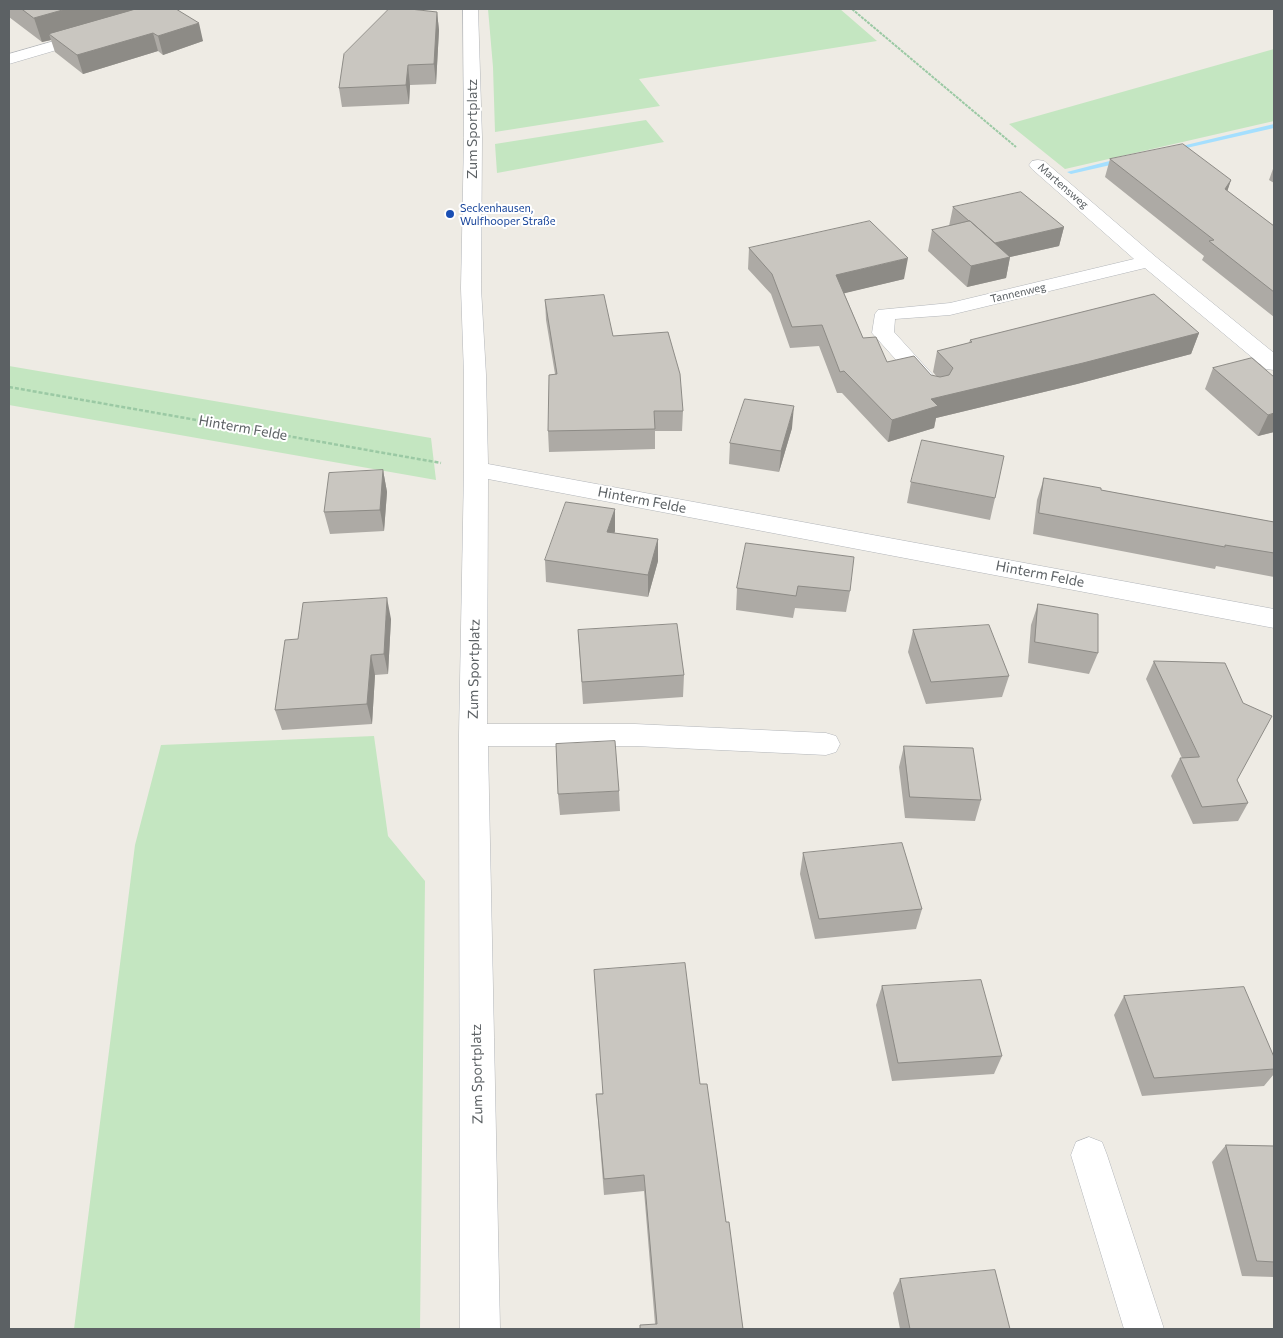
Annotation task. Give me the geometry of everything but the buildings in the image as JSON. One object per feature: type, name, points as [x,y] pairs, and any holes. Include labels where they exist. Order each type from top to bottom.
[{"type":"street","name":"Zum Sportplatz","points":[[470,9],[473,138],[471,288],[475,375],[476,469],[473,735],[480,1329]]},
{"type":"street","points":[[9,59],[104,31]]},
{"type":"street","name":"Martensweg","points":[[1038,164],[1148,261],[1274,364]]},
{"type":"street","name":"Tannenweg","points":[[936,390],[883,333],[885,314],[950,309],[1148,261]]},
{"type":"street","name":"Hinterm Felde","points":[[476,469],[1274,618]]},
{"type":"street","points":[[473,735],[635,735],[826,744]]},
{"type":"street","points":[[1089,1155],[1144,1329]]},
{"type":"path","name":"Martensweg","points":[[852,9],[1038,164]]},
{"type":"path","name":"Hinterm Felde","points":[[9,387],[476,469]]},
{"type":"green space","points":[[488,9],[840,9],[877,41],[639,79],[660,106],[495,132],[493,67]]},
{"type":"green space","points":[[1274,49],[1274,121],[1065,169],[1009,124]]},
{"type":"green space","points":[[646,120],[664,142],[497,173],[495,144]]},
{"type":"green space","points":[[9,366],[431,438],[436,480],[9,405]]},
{"type":"green space","points":[[374,736],[388,836],[425,881],[420,1329],[74,1329],[135,845],[161,745]]},
{"type":"waterway","points":[[1169,150],[1274,126]]},
{"type":"waterway","points":[[1071,172],[1125,159]]},
{"type":"place","name":"Seckenhausen, Wulfhooper Straße","points":[[450,214]]}]
